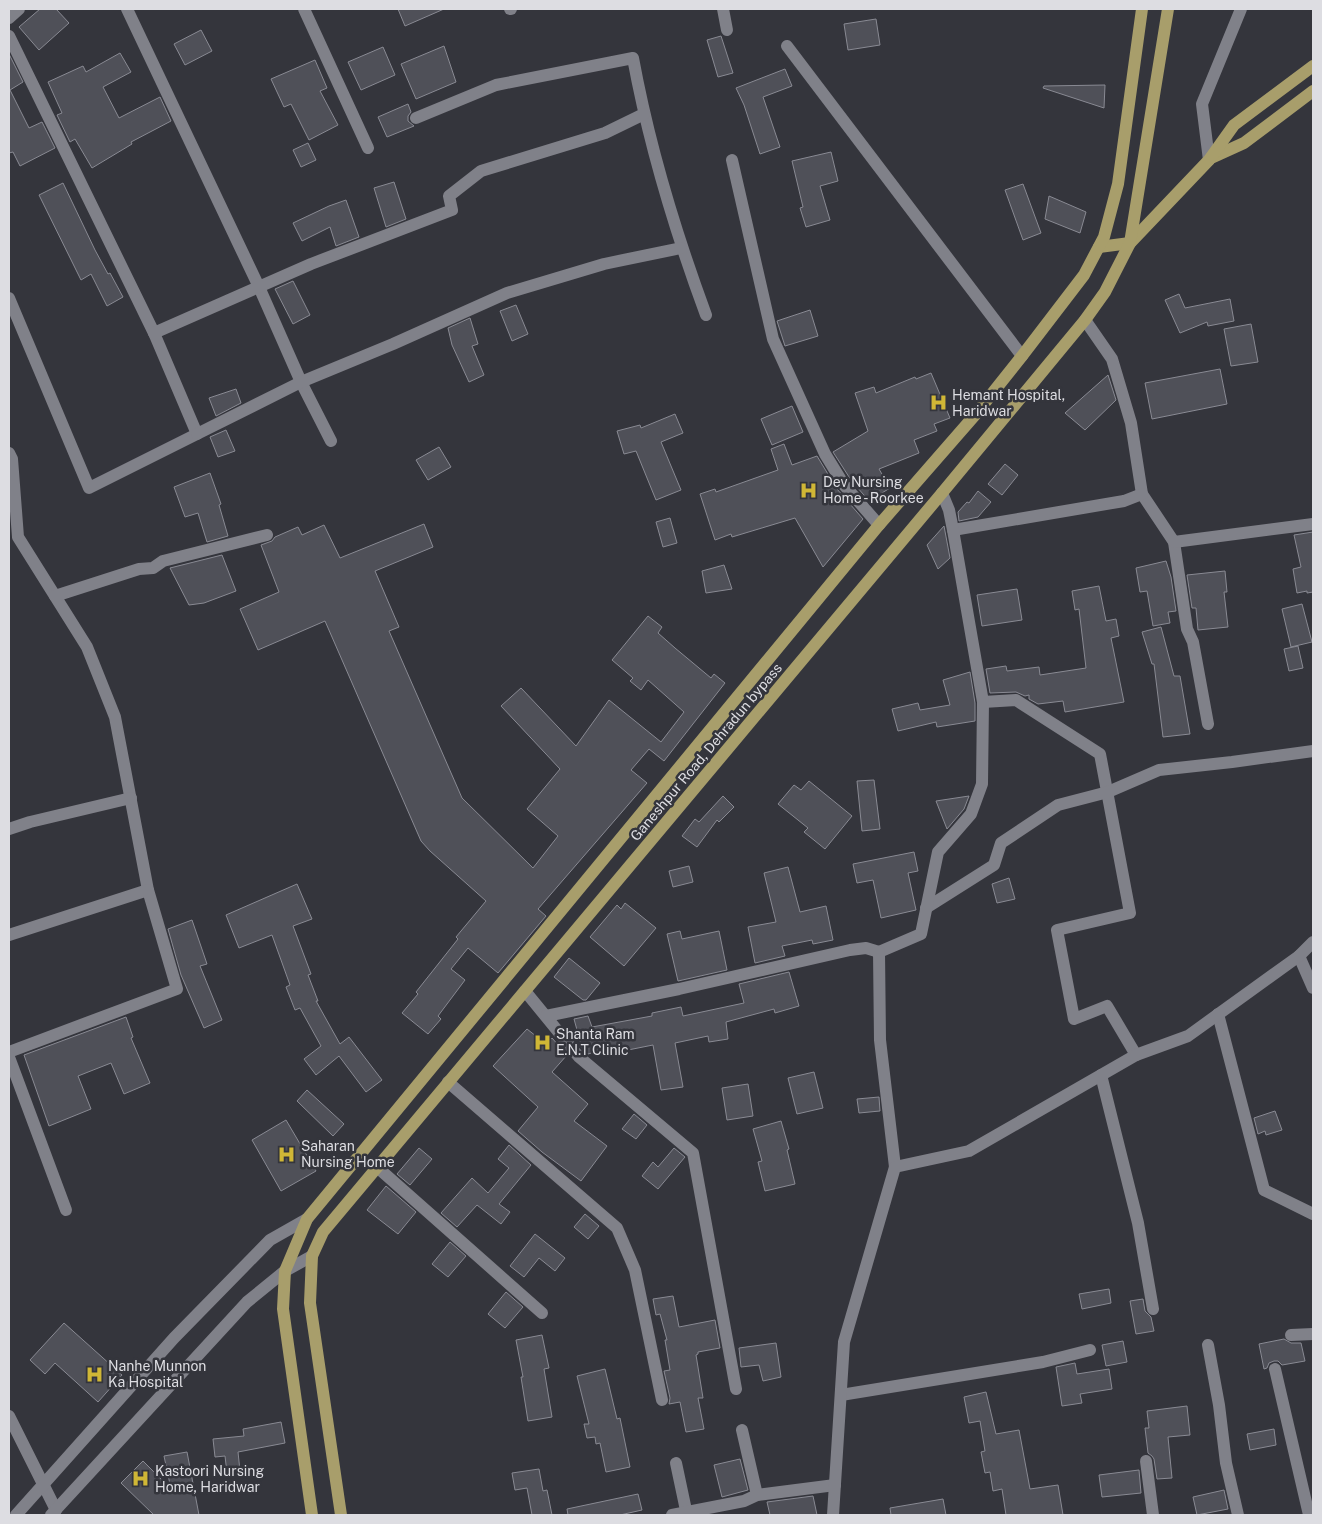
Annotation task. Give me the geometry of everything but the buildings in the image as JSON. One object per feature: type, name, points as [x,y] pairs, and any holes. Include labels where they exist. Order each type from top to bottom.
[{"type":"main road","points":[[312,1515],[283,1308],[284,1271],[307,1219],[879,525],[975,415],[1084,275],[1104,237],[1118,184],[1142,9]]},
{"type":"main road","name":"Ganeshpur Road, Dehradun bypass","points":[[341,1515],[310,1303],[312,1256],[323,1232],[942,493],[1084,320],[1104,292],[1130,243],[1168,9]]},
{"type":"main road","points":[[1099,247],[1130,243],[1209,160],[1234,125],[1313,66]]},
{"type":"main road","points":[[1209,160],[1244,143],[1313,91]]},
{"type":"street","points":[[9,18],[19,9]]},
{"type":"street","points":[[127,9],[330,441]]},
{"type":"street","points":[[304,9],[368,148]]},
{"type":"street","points":[[723,9],[727,30]]},
{"type":"street","points":[[1209,160],[1202,104],[1241,9]]},
{"type":"street","points":[[9,36],[154,333],[197,434]]},
{"type":"street","points":[[787,46],[1022,356]]},
{"type":"street","points":[[416,118],[496,85],[633,58],[644,114],[681,248],[706,315]]},
{"type":"street","points":[[154,333],[311,264],[452,210],[449,196],[481,171],[606,132],[644,114]]},
{"type":"street","points":[[732,160],[773,339],[825,454],[844,485],[879,525]]},
{"type":"street","points":[[9,298],[88,488],[301,382],[393,344],[507,293],[604,264],[681,248]]},
{"type":"street","points":[[1084,320],[1112,358],[1131,423],[1142,494],[1174,542],[1187,629],[1193,642],[1208,724]]},
{"type":"street","points":[[9,453],[12,459],[13,539],[55,596],[87,647],[116,717],[148,890],[176,989],[9,1052]]},
{"type":"street","points":[[546,1016],[679,990],[850,950],[866,948],[879,952],[921,934],[938,852],[971,814],[982,784],[983,702],[953,530],[949,510],[942,493]]},
{"type":"street","points":[[953,530],[1124,501],[1142,494]]},
{"type":"street","points":[[1174,542],[1313,524]]},
{"type":"street","points":[[55,596],[139,569],[153,568],[164,561],[267,535]]},
{"type":"street","points":[[983,702],[1016,700],[1100,754],[1130,913],[1056,930],[1074,1019],[1107,1006],[1136,1056]]},
{"type":"street","points":[[926,908],[994,865],[1001,843],[1058,805],[1108,792],[1158,770],[1313,751]]},
{"type":"street","points":[[9,829],[30,822],[131,798]]},
{"type":"street","points":[[9,935],[148,890]]},
{"type":"street","points":[[895,1167],[968,1150],[1136,1056],[1188,1036],[1299,956],[1313,942]]},
{"type":"street","points":[[834,1515],[844,1342],[895,1167],[880,1040],[879,952]]},
{"type":"street","points":[[1299,956],[1313,988]]},
{"type":"street","points":[[525,991],[579,1057],[693,1153],[736,1389]]},
{"type":"street","points":[[1218,1014],[1264,1190],[1313,1214]]},
{"type":"street","points":[[9,1057],[66,1210]]},
{"type":"street","points":[[1101,1075],[1138,1223],[1153,1309]]},
{"type":"street","points":[[448,1082],[617,1228],[635,1270],[662,1400]]},
{"type":"street","points":[[377,1167],[542,1313]]},
{"type":"street","points":[[16,1515],[174,1338],[270,1240],[307,1219]]},
{"type":"street","points":[[9,1416],[43,1485],[53,1513],[246,1302],[284,1271],[312,1256]]},
{"type":"street","points":[[1290,1335],[1313,1334]]},
{"type":"street","points":[[1208,1345],[1219,1405],[1226,1463],[1238,1515]]},
{"type":"street","points":[[841,1394],[1043,1362],[1090,1350]]},
{"type":"street","points":[[1275,1369],[1309,1515]]},
{"type":"street","points":[[742,1430],[756,1495]]},
{"type":"street","points":[[1146,1461],[1153,1515]]},
{"type":"street","points":[[676,1463],[687,1514]]},
{"type":"street","points":[[672,1515],[687,1514],[744,1501],[756,1495],[836,1485]]},
{"type":"place","name":"Hemant Hospital, Haridwar","points":[[938,403]]},
{"type":"place","name":"Dev Nursing Home - Roorkee","points":[[809,490]]},
{"type":"place","name":"Shanta Ram E.N.T Clinic","points":[[542,1042]]},
{"type":"place","name":"Saharan Nursing Home","points":[[287,1154]]},
{"type":"place","name":"Nanhe Munnon Ka Hospital","points":[[94,1374]]},
{"type":"place","name":"Kastoori Nursing Home, Haridwar","points":[[141,1479]]}]
